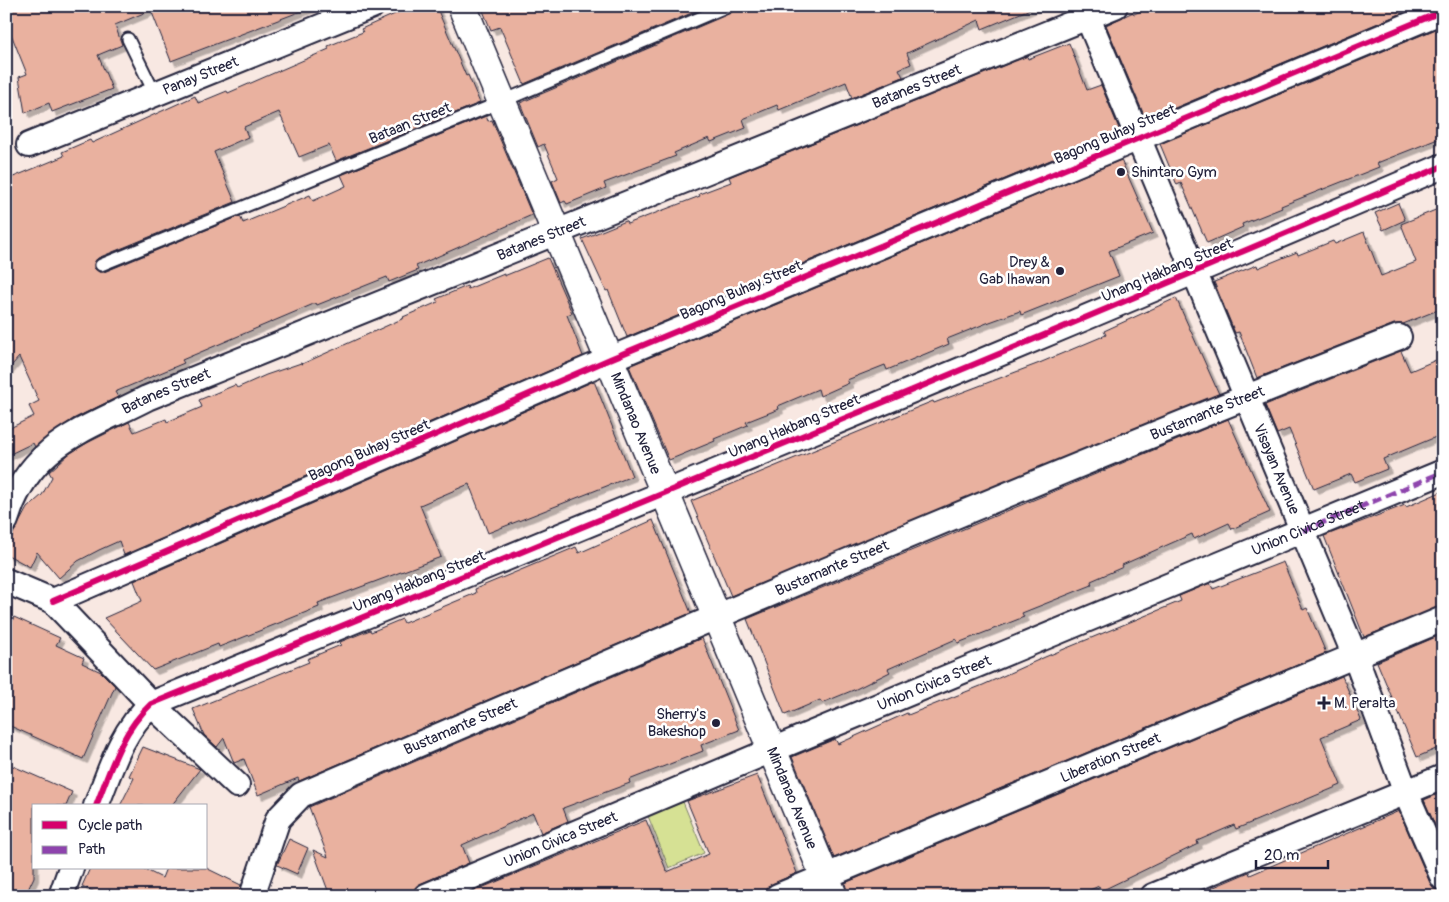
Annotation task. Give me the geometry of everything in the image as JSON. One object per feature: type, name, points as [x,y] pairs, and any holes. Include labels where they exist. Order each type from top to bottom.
[{"type":"street","name":"Panay Street","points":[[29,145],[372,6]]},
{"type":"street","name":"Mindanao Avenue","points":[[462,6],[829,886]]},
{"type":"street","name":"Batanes Street","points":[[6,520],[30,470],[44,455],[61,442],[147,398],[558,233],[1086,12],[1115,6]]},
{"type":"street","name":"Bagong Buhay Street","points":[[53,601],[610,359],[1443,11]]},
{"type":"street","name":"Visayan Avenue","points":[[1086,12],[1355,656],[1406,793],[1443,878]]},
{"type":"street","name":"Unang Hakbang Street","points":[[151,704],[666,494],[1443,166]]},
{"type":"street","name":"Bustamante Street","points":[[252,896],[278,819],[301,795],[716,616],[1246,396],[1398,337]]},
{"type":"street","name":"Union Civica Street","points":[[426,896],[772,750],[1443,472]]},
{"type":"street","points":[[6,581],[53,601],[151,704],[237,785]]},
{"type":"street","name":"Liberation Street","points":[[778,896],[829,886],[1443,619]]},
{"type":"street","points":[[97,804],[126,733],[136,717],[151,704]]},
{"type":"street","points":[[1153,896],[1443,777]]},
{"type":"street","points":[[60,896],[71,870]]},
{"type":"lane","name":"Bataan Street","points":[[101,265],[501,102],[728,6]]},
{"type":"lane","points":[[128,39],[155,94]]},
{"type":"green space","points":[[683,802],[704,853],[669,868],[648,816]]},
{"type":"building","points":[[6,6],[312,7],[171,61],[151,10],[115,25],[122,45],[98,55],[112,89],[52,112],[49,103],[25,113],[19,77],[27,74],[11,34],[6,34]]},
{"type":"building","points":[[413,6],[436,6],[466,76],[468,75],[480,103],[336,161],[329,145],[299,157],[279,112],[244,127],[248,137],[214,152],[235,202],[98,258],[94,268],[104,272],[240,216],[243,223],[310,195],[313,201],[346,186],[341,175],[486,116],[488,121],[492,120],[532,215],[416,266],[418,270],[389,282],[387,277],[317,305],[316,303],[182,360],[184,363],[115,392],[118,397],[73,419],[35,447],[33,443],[6,456],[6,430],[34,416],[29,406],[39,401],[19,357],[6,372],[6,180],[64,156],[62,152],[90,140],[92,143],[195,96],[198,103],[227,91],[228,93],[329,49],[328,46],[363,32],[361,29]]},
{"type":"building","points":[[481,6],[708,6],[524,84],[500,27],[491,30]]},
{"type":"building","points":[[735,6],[1035,7],[982,29],[979,20],[907,53],[911,64],[899,69],[903,77],[852,98],[846,82],[779,110],[777,105],[743,119],[746,128],[711,142],[709,138],[674,153],[676,156],[604,183],[606,188],[567,204],[565,201],[561,203],[552,181],[558,178],[544,144],[538,147],[520,103],[731,13]]},
{"type":"building","points":[[1152,6],[1419,6],[1146,120],[1106,25],[1133,12],[1134,14]]},
{"type":"building","points":[[1436,29],[1443,44],[1443,137],[1377,163],[1379,167],[1281,206],[1282,208],[1242,224],[1243,227],[1207,243],[1181,183],[1177,185],[1160,144]]},
{"type":"building","points":[[1069,43],[1087,90],[1101,85],[1120,131],[627,337],[608,290],[606,291],[582,239],[626,221],[627,224],[700,196],[699,194],[731,182],[729,177],[1027,56],[1028,59]]},
{"type":"building","points":[[1121,160],[1153,233],[1109,251],[1119,276],[1021,315],[1020,311],[947,339],[949,344],[887,370],[885,365],[847,380],[849,383],[820,396],[818,389],[778,406],[779,409],[746,422],[748,425],[714,439],[715,441],[669,460],[629,366]]},
{"type":"building","points":[[1398,203],[1405,220],[1383,230],[1375,213]]},
{"type":"building","points":[[1443,207],[1443,308],[1403,324],[1394,324],[1257,378],[1239,332],[1235,333],[1214,282],[1257,265],[1258,268],[1297,252],[1298,255],[1333,241],[1335,244],[1364,232],[1381,276],[1416,262],[1401,224]]},
{"type":"building","points":[[548,258],[572,313],[567,315],[583,356],[124,555],[119,541],[78,561],[59,578],[37,552],[30,567],[6,554],[6,547],[27,508],[42,495],[52,477],[49,472],[69,454],[87,443],[129,422],[134,432],[166,419],[167,422],[202,407],[199,400],[235,385],[237,388],[266,375],[302,364],[438,302],[436,299],[467,286],[468,289],[504,274],[504,276]]},
{"type":"building","points":[[1176,298],[1219,394],[731,596],[691,501],[933,401],[934,403],[1037,364],[1106,335],[1104,331]]},
{"type":"building","points":[[1401,351],[1410,371],[1443,357],[1443,434],[1383,459],[1387,469],[1355,482],[1351,474],[1314,489],[1289,429],[1277,434],[1265,405]]},
{"type":"building","points":[[594,381],[632,476],[488,533],[469,484],[420,505],[441,557],[318,603],[319,607],[219,647],[218,644],[153,670],[104,618],[142,601],[134,581]]},
{"type":"building","points":[[1228,419],[1270,512],[1232,529],[1229,523],[1194,539],[1192,534],[1122,565],[1123,567],[1091,581],[1092,585],[1022,613],[1024,617],[958,643],[956,639],[888,669],[890,672],[856,689],[822,703],[820,700],[785,715],[747,619]]},
{"type":"building","points":[[1443,491],[1443,606],[1364,637],[1324,536],[1405,505],[1406,507]]},
{"type":"building","points":[[653,520],[691,613],[299,781],[298,778],[258,795],[244,759],[234,763],[224,738],[217,747],[204,735],[193,709],[309,662],[307,659],[341,645],[340,642],[402,619],[404,623],[476,593],[475,589],[576,547],[579,553]]},
{"type":"building","points":[[1283,562],[1303,610],[1307,608],[1326,653],[834,858],[792,757],[835,739],[838,744],[907,713],[908,715],[983,685],[1045,657],[1181,601],[1179,596],[1210,583],[1213,589]]},
{"type":"building","points":[[14,617],[60,638],[56,645],[84,658],[82,663],[101,672],[115,686],[83,759],[6,724],[6,634]]},
{"type":"building","points":[[1443,634],[1443,746],[1417,757],[1377,662]]},
{"type":"building","points":[[702,638],[739,730],[701,745],[703,751],[629,780],[630,783],[563,808],[568,821],[541,833],[533,813],[462,845],[469,863],[420,884],[415,888],[412,896],[330,896],[313,850],[328,857],[309,807]]},
{"type":"building","points":[[1342,676],[1361,720],[1321,737],[1341,785],[1236,829],[1234,825],[1197,841],[1198,844],[1101,891],[1099,886],[1076,896],[954,896],[951,888],[933,896],[848,896],[845,883]]},
{"type":"building","points":[[143,747],[200,769],[173,804],[121,804],[134,778],[129,776]]},
{"type":"building","points":[[6,763],[72,792],[67,804],[32,804],[32,870],[34,870],[34,877],[25,896],[6,896]]},
{"type":"building","points":[[757,775],[797,873],[772,884],[767,888],[764,896],[462,896],[646,820],[667,872],[709,854],[687,801]]},
{"type":"building","points":[[1443,792],[1443,843],[1424,800]]},
{"type":"building","points":[[1399,811],[1430,883],[1435,889],[1443,892],[1443,896],[1193,896],[1249,872],[1250,875]]},
{"type":"building","points":[[289,839],[308,848],[297,874],[277,865]]},
{"type":"building","points":[[208,869],[241,885],[239,896],[104,896],[82,886],[89,870],[146,870],[162,878],[165,870]]},
{"type":"marked path","points":[[1303,531],[1443,472]]},
{"type":"cycle path","points":[[53,601],[610,359],[1443,11]]},
{"type":"cycle path","points":[[97,804],[124,739],[132,726],[151,704],[637,505],[1443,166]]},
{"type":"place","name":"Shintaro Gym","points":[[1121,172]]},
{"type":"place","name":"Drey & Gab Ihawan","points":[[1060,271]]},
{"type":"place","name":"M. Peralta","points":[[1324,703]]},
{"type":"place","name":"Sherry's Bakeshop","points":[[716,723]]}]
